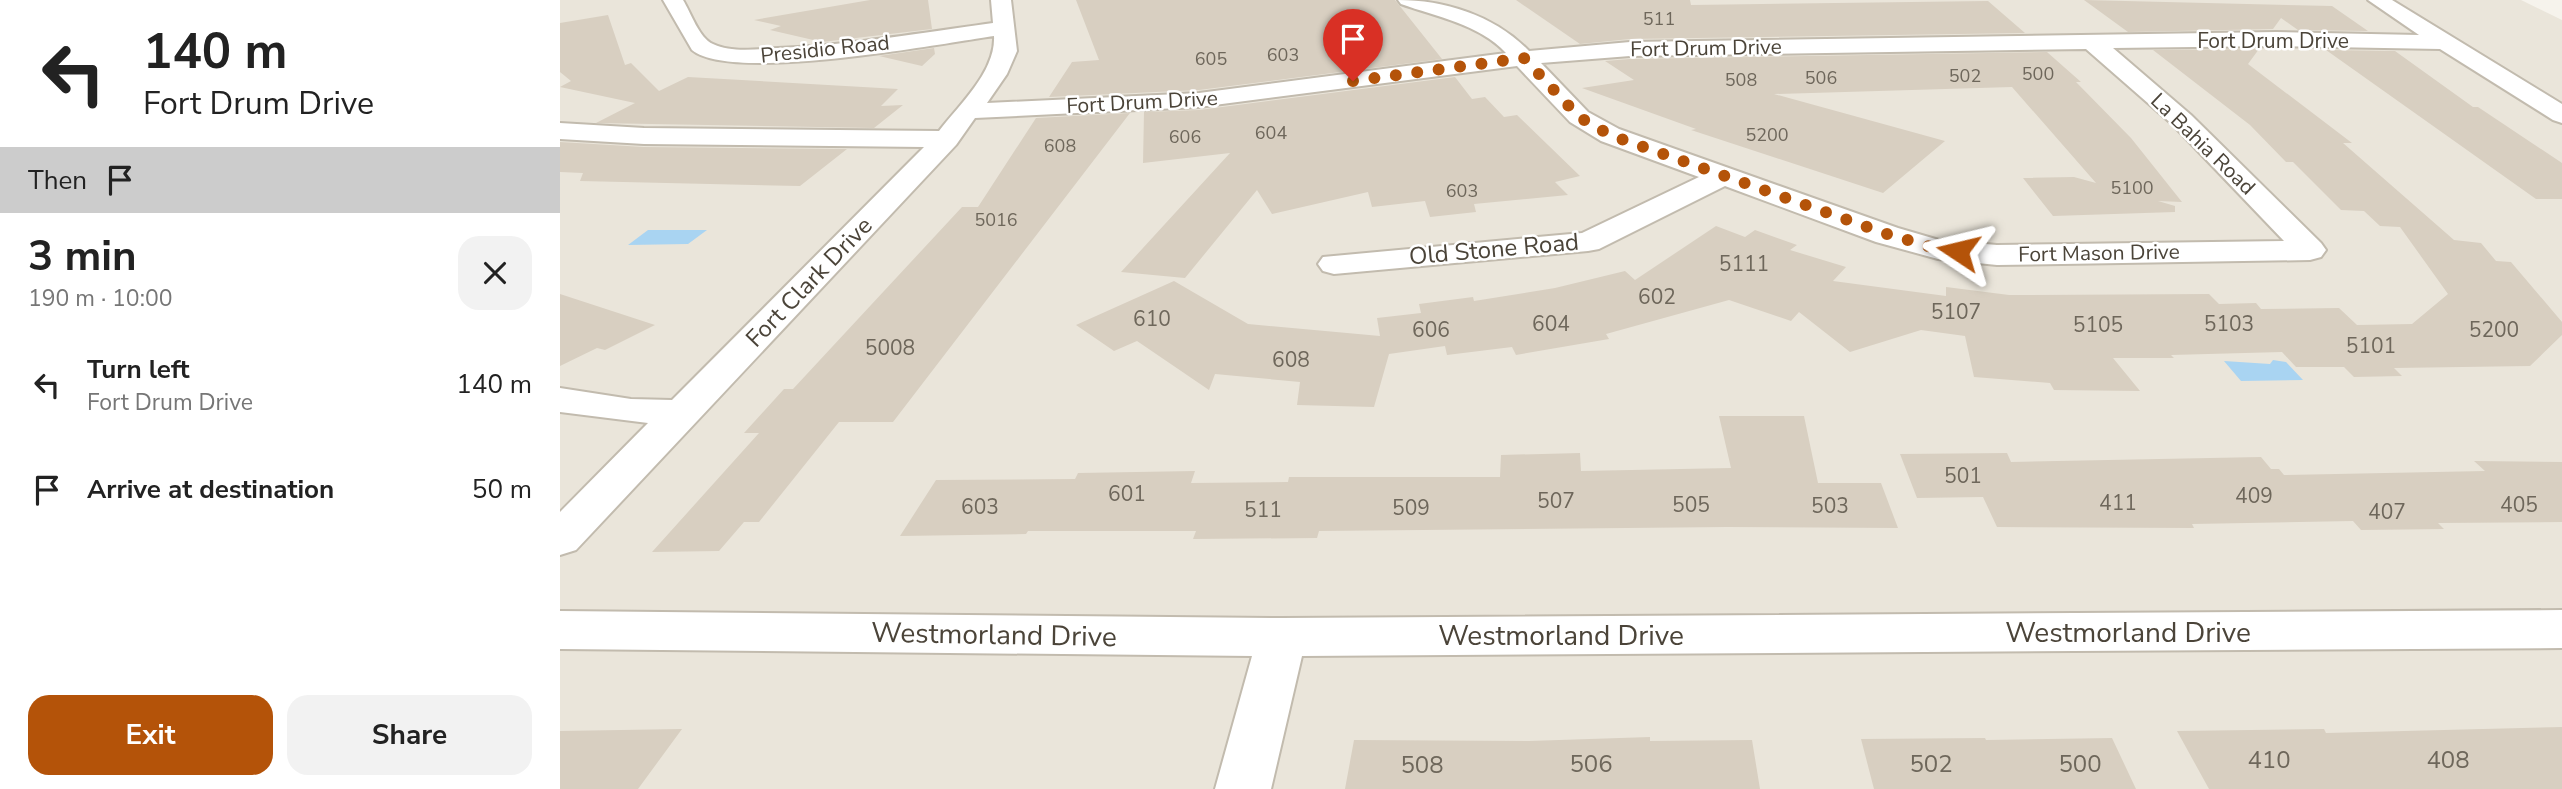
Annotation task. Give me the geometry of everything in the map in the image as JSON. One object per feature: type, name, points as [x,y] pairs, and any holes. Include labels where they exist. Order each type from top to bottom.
[{"type":"street","name":"Presidio Road","points":[[673,0],[701,47],[713,53],[734,56],[783,55],[1003,14]]},
{"type":"street","name":"Fort Mason Drive","points":[[1408,0],[1483,26],[1503,37],[1579,117],[1610,135],[1887,234],[1938,249],[1997,255],[2310,250]]},
{"type":"street","points":[[2378,0],[2562,115]]},
{"type":"street","name":"Fort Clark Drive","points":[[560,538],[947,139],[995,74],[1006,51],[1003,14]]},
{"type":"street","name":"Fort Drum Drive","points":[[969,111],[1223,98],[1524,58],[1630,49],[2276,39],[2446,43]]},
{"type":"street","name":"La Bahia Road","points":[[2092,42],[2182,120],[2310,250]]},
{"type":"street","points":[[560,131],[644,136],[947,139]]},
{"type":"street","name":"Old Stone Road","points":[[1334,264],[1588,242],[1724,176]]},
{"type":"street","points":[[560,400],[631,411],[683,412]]},
{"type":"street","name":"Westmorland Drive","points":[[560,630],[1282,637],[2562,629]]},
{"type":"street","points":[[1243,789],[1282,637]]},
{"type":"shaded area","points":[[560,0],[2521,0],[2562,20],[2562,789],[560,789]]},
{"type":"water","points":[[648,230],[707,230],[688,244],[628,245]]},
{"type":"water","points":[[2273,360],[2286,362],[2303,380],[2241,381],[2224,361],[2270,364]]},
{"type":"building","points":[[870,0],[928,0],[932,29],[822,42],[770,30],[781,26],[754,20]]},
{"type":"building","points":[[1076,0],[1395,0],[1442,59],[1199,90],[1049,97],[1072,62],[1099,60]]},
{"type":"building","points":[[1516,0],[1690,0],[1691,5],[1988,1],[2025,33],[1630,39],[1580,44]]},
{"type":"building","points":[[2084,0],[2332,6],[2368,31],[2298,30],[2281,18],[2273,29],[2128,32]]},
{"type":"building","points":[[608,15],[625,65],[631,63],[659,91],[688,77],[898,89],[881,106],[903,105],[874,128],[596,123],[635,103],[560,87],[571,81],[560,72],[560,23]]},
{"type":"building","points":[[934,48],[935,54],[922,66],[879,56]]},
{"type":"building","points":[[2259,49],[2248,64],[2352,143],[2343,143],[2454,240],[2481,243],[2496,261],[2511,262],[2562,322],[2562,335],[2530,366],[2394,368],[2402,376],[2354,377],[2344,367],[2296,367],[2282,352],[2171,355],[2174,358],[2113,358],[2140,391],[2054,390],[2050,383],[1974,377],[1965,336],[1921,330],[1850,352],[1799,312],[1791,321],[1729,300],[1606,334],[1609,339],[1516,355],[1512,347],[1447,355],[1445,346],[1389,354],[1374,407],[1297,405],[1300,382],[1215,374],[1209,390],[1137,341],[1114,351],[1076,325],[1174,281],[1248,324],[1380,336],[1377,318],[1421,313],[1419,304],[1473,297],[1474,301],[1555,288],[1625,271],[1635,280],[1716,226],[1745,237],[1755,230],[1797,245],[1790,250],[1846,267],[1833,281],[1946,296],[1946,287],[2009,295],[2209,294],[2219,304],[2256,303],[2261,309],[2339,308],[2357,325],[2412,324],[2448,294],[2400,227],[2380,226],[2364,211],[2341,210],[2293,162],[2286,162],[2250,125],[2153,50]]},
{"type":"building","points":[[2326,50],[2395,51],[2473,107],[2478,107],[2562,163],[2562,199],[2536,199]]},
{"type":"building","points":[[2047,52],[2081,82],[2076,82],[2131,138],[2182,202],[2158,201],[2175,206],[2175,212],[2053,216],[2023,178],[2074,177],[2096,183],[2012,87],[1774,94],[1945,141],[1883,193],[1691,130],[1696,129],[1582,88],[1634,80],[1605,61],[1630,59]]},
{"type":"building","points":[[1455,77],[1472,99],[1485,97],[1504,117],[1517,115],[1580,176],[1555,182],[1568,195],[1474,204],[1476,212],[1430,217],[1425,201],[1372,207],[1368,192],[1272,214],[1257,190],[1185,278],[1121,272],[1230,153],[1143,163],[1144,112],[1199,110]]},
{"type":"building","points":[[1130,113],[893,422],[839,422],[759,522],[744,522],[719,551],[652,552],[759,433],[744,433],[784,389],[793,389],[962,207],[978,207],[1036,118]]},
{"type":"building","points":[[560,142],[644,147],[847,149],[800,186],[580,181],[583,173],[560,172]]},
{"type":"building","points":[[560,294],[655,325],[605,350],[597,348],[560,366]]},
{"type":"building","points":[[1719,416],[1804,416],[1818,483],[1881,483],[1898,528],[1319,531],[1317,538],[1193,539],[1196,531],[1028,531],[1026,534],[900,536],[936,480],[1075,479],[1078,473],[1195,471],[1191,483],[1288,482],[1289,477],[1500,477],[1501,455],[1580,453],[1581,471],[1731,468]]},
{"type":"building","points":[[2007,453],[2011,462],[2261,457],[2271,469],[2279,469],[2284,475],[2485,471],[2474,461],[2562,462],[2562,522],[2438,523],[2444,529],[2361,530],[2353,521],[2192,524],[2194,528],[1997,527],[1983,497],[1917,498],[1900,454]]},
{"type":"building","points":[[2562,727],[2562,789],[2209,789],[2177,731],[2324,729],[2326,733]]},
{"type":"building","points":[[682,729],[638,789],[560,789],[560,731]]},
{"type":"building","points":[[1650,737],[1650,741],[1752,740],[1760,789],[1345,789],[1354,740],[1529,741]]},
{"type":"building","points":[[2112,738],[2136,789],[1874,789],[1861,739]]},
{"type":"route","points":[[1353,81],[1524,58],[1579,117],[1610,135],[1887,234],[1938,249],[1958,251]]}]
